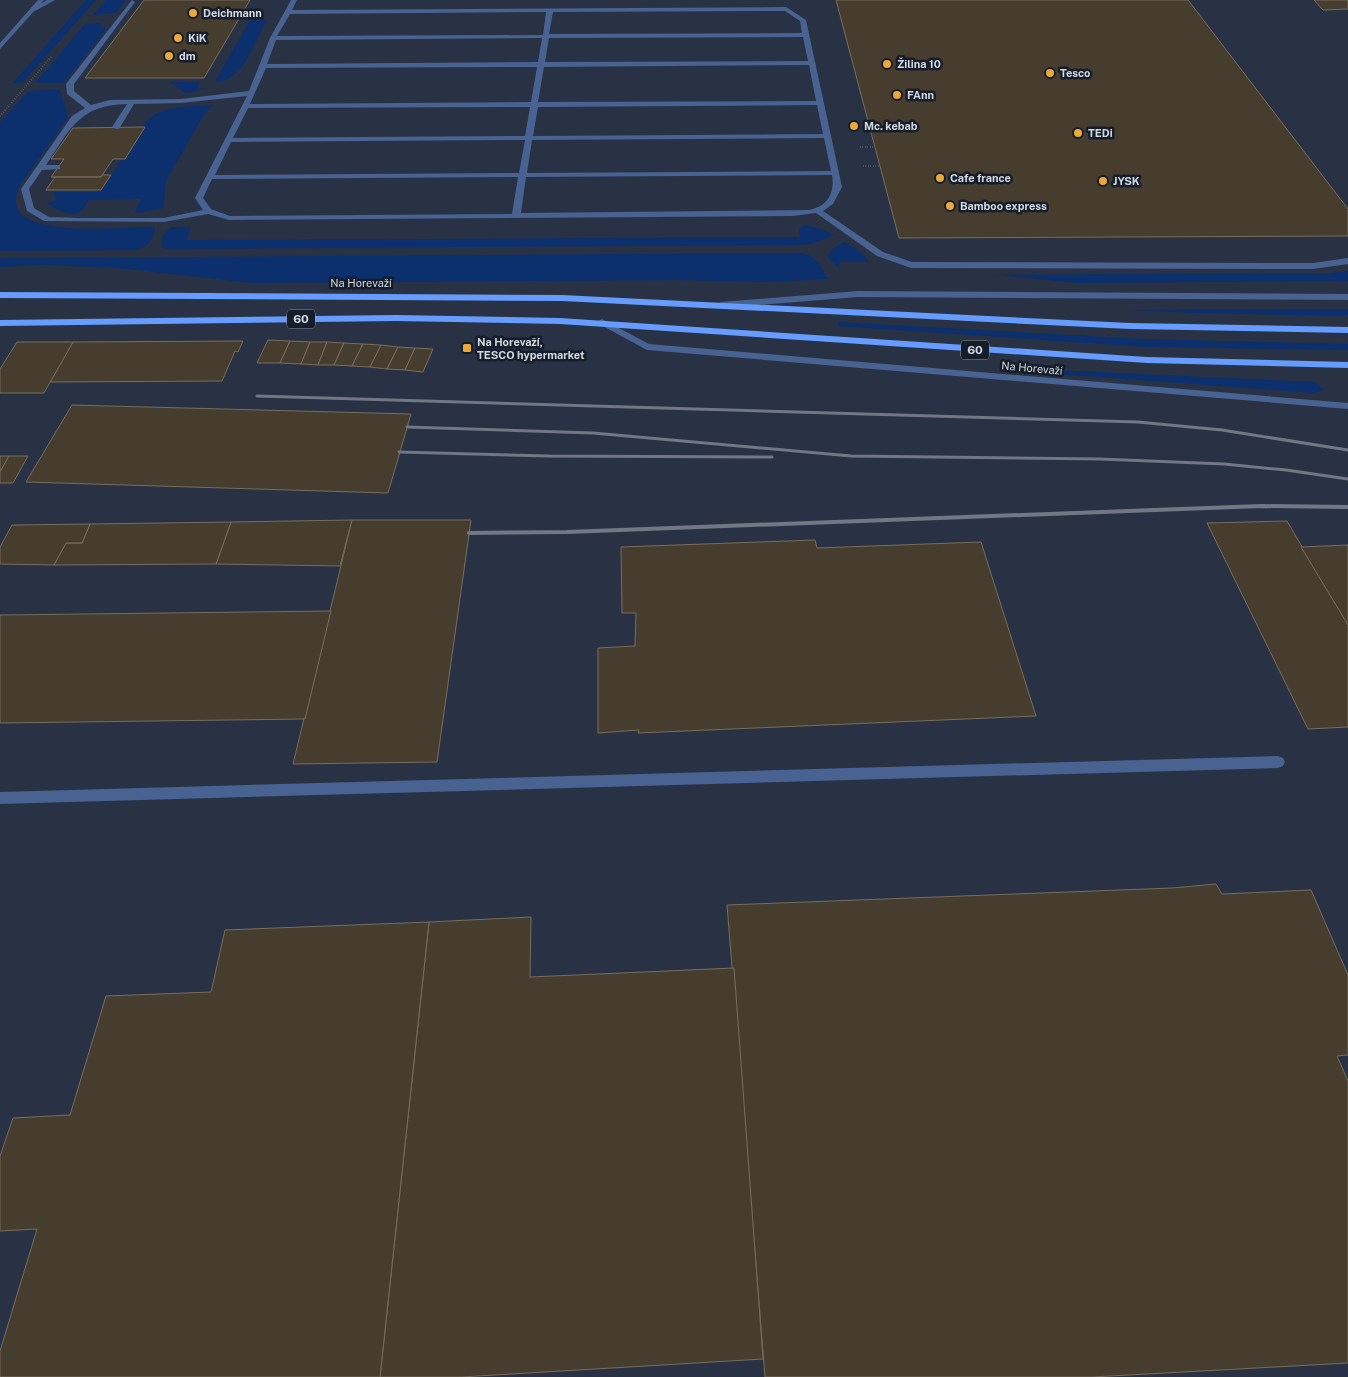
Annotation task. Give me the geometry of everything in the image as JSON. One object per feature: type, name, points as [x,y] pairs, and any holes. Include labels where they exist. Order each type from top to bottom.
[{"type":"main road","name":"Na Horevaží","points":[[0,295],[562,298],[1130,326],[1348,330]]},
{"type":"main road","name":"Na Horevaží","points":[[0,323],[396,318],[602,322],[1002,352],[1147,360],[1348,365]]},
{"type":"street","points":[[0,47],[42,0]]},
{"type":"street","points":[[33,10],[52,0]]},
{"type":"street","points":[[208,211],[199,198],[245,106],[274,38],[294,0]]},
{"type":"street","points":[[785,0],[786,9]]},
{"type":"street","points":[[90,108],[70,92],[70,84],[132,2]]},
{"type":"street","points":[[251,93],[181,101],[110,102],[90,108],[75,118],[25,189],[30,209],[47,219],[164,220],[208,211],[229,218],[792,214],[818,211],[832,202],[838,187],[803,20],[786,9],[287,12]]},
{"type":"street","points":[[516,216],[550,10]]},
{"type":"street","points":[[274,38],[806,35]]},
{"type":"street","points":[[262,66],[811,63]]},
{"type":"street","points":[[116,127],[132,101]]},
{"type":"street","points":[[245,106],[820,103]]},
{"type":"street","points":[[228,140],[827,136]]},
{"type":"street","points":[[40,168],[58,167]]},
{"type":"street","points":[[209,177],[834,173]]},
{"type":"street","points":[[818,211],[880,254],[911,265],[1313,266],[1348,261]]},
{"type":"street","name":"Na Horevaží","points":[[721,305],[858,294],[1348,298]]},
{"type":"street","name":"Na Horevaží","points":[[602,322],[647,348],[1348,406]]},
{"type":"street","points":[[0,798],[1278,762]]},
{"type":"shaded area","points":[[0,0],[1348,0],[1348,1377],[0,1377]]},
{"type":"shaded area","points":[[86,0],[96,0],[22,83],[13,83]]},
{"type":"shaded area","points":[[106,0],[126,0],[116,13],[93,15]]},
{"type":"shaded area","points":[[250,20],[267,20],[253,49],[241,68],[225,80],[215,82]]},
{"type":"shaded area","points":[[99,23],[105,28],[104,32],[64,83],[36,82],[85,24]]},
{"type":"shaded area","points":[[170,82],[200,82],[197,89],[209,88],[185,93]]},
{"type":"shaded area","points":[[59,89],[65,103],[68,118],[20,185],[16,200],[18,211],[32,221],[66,228],[155,227],[150,242],[141,249],[0,251],[0,122],[29,91]]},
{"type":"shaded area","points":[[213,105],[203,116],[166,181],[163,208],[136,213],[141,199],[89,200],[83,210],[70,214],[58,210],[47,203],[57,200],[53,192],[100,192],[145,123],[159,112],[168,109]]},
{"type":"shaded area","points":[[804,225],[819,228],[834,235],[811,244],[789,245],[167,249],[161,247],[163,235],[171,227],[191,227],[186,240],[800,237],[799,230]]},
{"type":"shaded area","points":[[845,242],[863,254],[869,262],[840,262],[839,268],[829,259],[828,254],[832,249]]},
{"type":"shaded area","points":[[802,253],[815,259],[828,279],[768,282],[675,280],[252,283],[118,268],[43,265],[0,267],[0,258]]},
{"type":"shaded area","points":[[1348,271],[1348,281],[1078,283],[995,275],[1330,273]]},
{"type":"shaded area","points":[[1348,309],[1348,315],[1339,316],[1128,310]]},
{"type":"shaded area","points":[[838,322],[1143,339],[1348,344],[1348,350],[1146,347],[838,326]]},
{"type":"shaded area","points":[[1031,369],[1314,382],[1324,389],[1315,393],[1042,373]]},
{"type":"building","points":[[144,0],[250,0],[204,78],[85,78]]},
{"type":"building","name":"Tesco","points":[[836,0],[1188,0],[1348,209],[1348,236],[899,238]]},
{"type":"building","points":[[1314,0],[1348,0],[1348,9],[1323,10]]},
{"type":"building","points":[[145,127],[125,159],[113,159],[101,177],[51,177],[64,159],[51,159],[73,128]]},
{"type":"building","points":[[102,175],[111,175],[101,190],[46,190],[55,177],[101,177]]},
{"type":"building","points":[[268,340],[290,341],[280,363],[257,363]]},
{"type":"building","points":[[243,341],[238,352],[235,351],[222,381],[50,382],[73,342]]},
{"type":"building","points":[[290,341],[310,342],[301,364],[280,363]]},
{"type":"building","points":[[17,342],[73,342],[44,393],[0,393],[0,369]]},
{"type":"building","points":[[310,342],[327,342],[318,365],[301,364]]},
{"type":"building","points":[[327,342],[344,343],[334,365],[318,365]]},
{"type":"building","points":[[344,343],[363,344],[352,366],[334,365]]},
{"type":"building","points":[[363,344],[381,345],[370,367],[352,366]]},
{"type":"building","points":[[381,345],[398,347],[387,369],[370,367]]},
{"type":"building","points":[[398,347],[415,348],[405,370],[387,369]]},
{"type":"building","points":[[415,348],[433,349],[423,372],[405,370]]},
{"type":"building","points":[[72,405],[411,414],[388,493],[26,482]]},
{"type":"building","points":[[0,456],[9,456],[0,472]]},
{"type":"building","points":[[9,456],[28,456],[13,483],[0,483],[0,472]]},
{"type":"building","points":[[352,520],[340,566],[216,564],[231,522]]},
{"type":"building","points":[[352,520],[471,520],[437,762],[293,764]]},
{"type":"building","points":[[1287,521],[1348,625],[1348,727],[1308,729],[1207,523]]},
{"type":"building","points":[[231,522],[216,564],[54,565],[66,543],[82,543],[90,524]]},
{"type":"building","points":[[90,524],[82,543],[66,543],[54,565],[0,564],[0,547],[12,525]]},
{"type":"building","points":[[815,540],[817,548],[981,542],[1036,716],[638,733],[639,730],[598,733],[598,648],[635,646],[636,613],[622,613],[621,547]]},
{"type":"building","points":[[1348,545],[1348,625],[1301,547]]},
{"type":"building","points":[[331,611],[305,719],[0,723],[0,615]]},
{"type":"building","points":[[1216,884],[1222,894],[1311,890],[1348,975],[1348,1055],[1337,1056],[1348,1081],[1348,1363],[1092,1377],[765,1377],[727,905],[1172,888]]},
{"type":"building","points":[[531,917],[530,977],[734,968],[763,1359],[461,1377],[380,1377],[429,922]]},
{"type":"building","points":[[429,922],[380,1377],[0,1377],[0,1351],[37,1229],[0,1231],[0,1156],[13,1118],[70,1115],[106,996],[211,992],[225,930]]},
{"type":"railway","points":[[257,396],[1138,422],[1222,430],[1348,450]]},
{"type":"railway","points":[[407,427],[593,433],[851,456],[1100,459],[1224,464],[1348,479]]},
{"type":"railway","points":[[399,452],[549,456],[772,457]]},
{"type":"railway","points":[[469,533],[567,532],[1261,506],[1348,507]]},
{"type":"place","name":"Deichmann","points":[[193,13]]},
{"type":"place","name":"KiK","points":[[178,38]]},
{"type":"place","name":"dm","points":[[169,56]]},
{"type":"place","name":"Žilina 10","points":[[887,64]]},
{"type":"place","name":"Tesco","points":[[1050,73]]},
{"type":"place","name":"FAnn","points":[[897,95]]},
{"type":"place","name":"Mc. kebab","points":[[854,126]]},
{"type":"place","name":"TEDi","points":[[1078,133]]},
{"type":"place","name":"Cafe france","points":[[940,178]]},
{"type":"place","name":"JYSK","points":[[1103,181]]},
{"type":"place","name":"Bamboo express","points":[[950,206]]},
{"type":"place","name":"Na Horevaží, TESCO hypermarket","points":[[467,348]]}]
